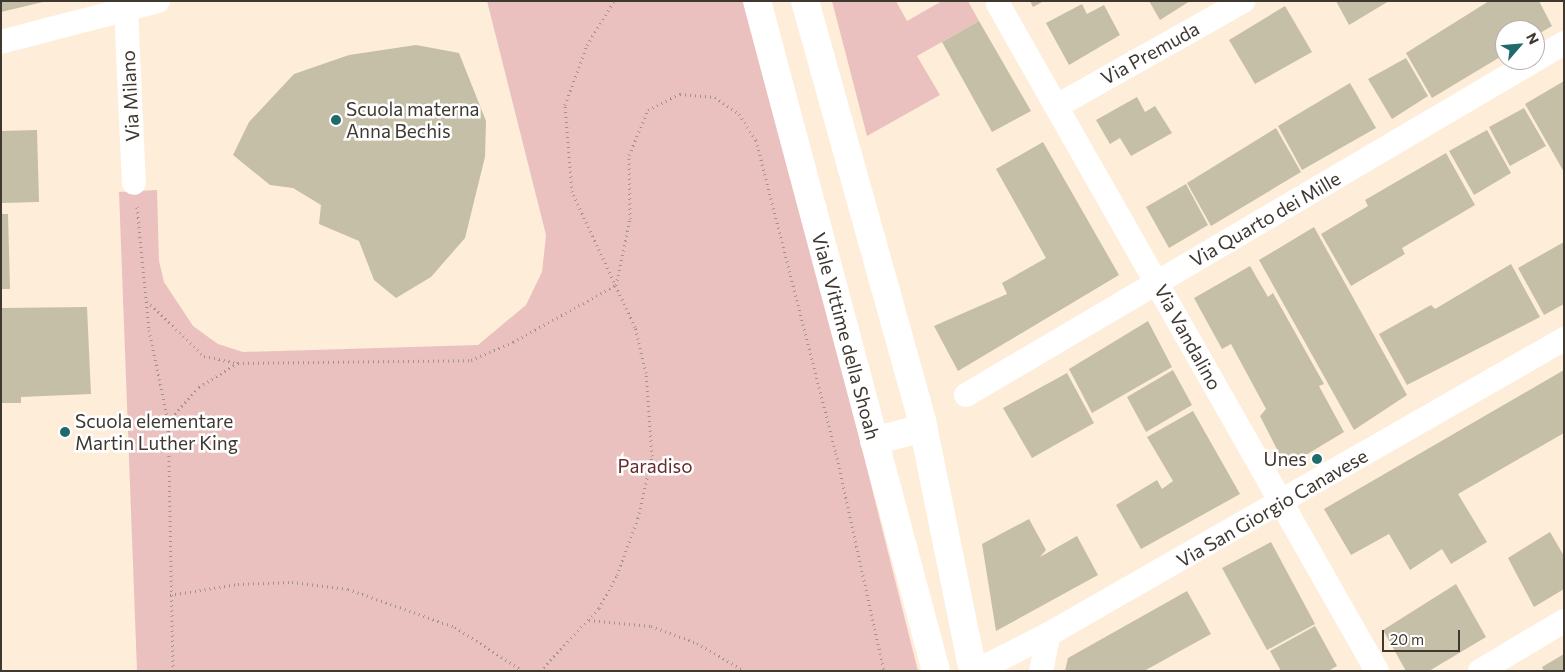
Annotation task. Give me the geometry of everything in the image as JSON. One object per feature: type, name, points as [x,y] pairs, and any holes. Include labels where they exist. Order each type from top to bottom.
[{"type":"street","points":[[1,42],[158,1]]},
{"type":"street","name":"Viale Vittime della Shoah","points":[[758,1],[936,671]]},
{"type":"street","points":[[804,1],[923,428],[975,671]]},
{"type":"street","name":"Via Premuda","points":[[1057,106],[1243,1]]},
{"type":"street","name":"Via Vandalino","points":[[998,4],[1377,671]]},
{"type":"street","name":"Via Milano","points":[[126,10],[134,183]]},
{"type":"street","name":"Via Quarto dei Mille","points":[[966,395],[1564,43]]},
{"type":"street","name":"Via San Giorgio Canavese","points":[[975,671],[1049,634],[1564,339]]},
{"type":"street","points":[[874,441],[923,428]]},
{"type":"street","points":[[1480,671],[1564,621]]},
{"type":"street","points":[[1040,671],[1049,634]]},
{"type":"path","points":[[540,671],[589,620],[617,575],[638,518],[652,456],[646,373],[635,327],[572,192],[565,105],[587,45],[614,1]]},
{"type":"path","points":[[147,301],[204,356],[238,363],[471,360],[514,342],[616,285],[630,219],[629,155],[648,110],[680,94],[715,97],[739,114],[756,140],[836,454],[884,671]]},
{"type":"path","points":[[134,183],[149,330],[168,422],[173,671]]},
{"type":"path","points":[[168,422],[198,387],[238,363]]},
{"type":"path","points":[[170,596],[247,584],[292,582],[348,588],[455,627],[522,671]]},
{"type":"path","points":[[589,620],[651,626],[697,643],[745,671]]},
{"type":"green space","name":"Paradiso","points":[[487,1],[749,1],[918,671],[137,671],[119,192],[157,190],[159,261],[164,282],[193,326],[218,344],[243,352],[478,345],[526,305],[542,272],[546,235]]},
{"type":"green space","points":[[832,1],[896,1],[907,21],[942,1],[968,1],[979,21],[917,56],[940,95],[867,136]]},
{"type":"building","points":[[1,1],[43,1],[43,2],[1,12]]},
{"type":"building","points":[[1030,1],[1044,1],[1033,7]]},
{"type":"building","points":[[1149,1],[1190,1],[1160,20]]},
{"type":"building","points":[[1336,1],[1389,1],[1349,25]]},
{"type":"building","points":[[1489,1],[1539,1],[1552,26],[1545,30],[1545,20],[1495,20],[1495,60],[1432,98],[1406,53]]},
{"type":"building","points":[[1082,4],[1087,14],[1104,5],[1120,35],[1069,65],[1046,23]]},
{"type":"building","points":[[1285,6],[1312,52],[1255,84],[1229,40]]},
{"type":"building","points":[[979,21],[1031,111],[992,132],[942,42]]},
{"type":"building","points":[[416,45],[459,53],[486,121],[485,157],[465,238],[431,277],[396,298],[374,280],[359,241],[319,224],[321,205],[293,188],[270,185],[233,155],[249,122],[294,74],[349,55]]},
{"type":"building","points":[[1406,58],[1428,96],[1392,119],[1368,79]]},
{"type":"building","points":[[1564,81],[1564,172],[1525,104]]},
{"type":"building","points":[[1350,83],[1376,128],[1302,170],[1278,126]]},
{"type":"building","points":[[1137,97],[1145,112],[1155,106],[1172,133],[1131,156],[1120,138],[1110,144],[1096,120]]},
{"type":"building","points":[[1524,108],[1546,146],[1510,166],[1489,127]]},
{"type":"building","points":[[1276,128],[1301,172],[1211,226],[1187,183]]},
{"type":"building","points":[[37,130],[39,202],[1,203],[1,131]]},
{"type":"building","points":[[1487,130],[1511,173],[1474,195],[1449,151]]},
{"type":"building","points":[[1043,142],[1119,275],[958,371],[934,326],[1007,294],[1002,283],[1046,258],[996,169]]},
{"type":"building","points":[[1446,153],[1475,205],[1402,248],[1405,254],[1351,286],[1321,234],[1368,206],[1365,200]]},
{"type":"building","points":[[1186,184],[1208,225],[1169,248],[1146,207]]},
{"type":"building","points":[[1,214],[8,214],[10,289],[1,289]]},
{"type":"building","points":[[1314,227],[1407,395],[1354,430],[1259,260]]},
{"type":"building","points":[[1564,242],[1564,304],[1544,315],[1518,268]]},
{"type":"building","points":[[1511,264],[1540,317],[1407,385],[1379,334],[1431,305],[1435,309]]},
{"type":"building","points":[[1250,266],[1268,297],[1273,293],[1324,384],[1319,386],[1344,432],[1286,467],[1260,416],[1266,409],[1231,344],[1222,349],[1194,298]]},
{"type":"building","points":[[87,307],[91,394],[21,397],[21,403],[1,403],[1,308]]},
{"type":"building","points":[[1148,321],[1172,367],[1092,413],[1069,369]]},
{"type":"building","points":[[1173,370],[1192,405],[1146,432],[1127,397]]},
{"type":"building","points":[[1564,370],[1564,433],[1458,494],[1487,542],[1451,564],[1442,549],[1410,570],[1389,534],[1351,555],[1324,509]]},
{"type":"building","points":[[1067,373],[1094,423],[1032,458],[1003,408]]},
{"type":"building","points":[[1193,411],[1240,494],[1141,549],[1116,505],[1157,480],[1162,489],[1173,481],[1147,437]]},
{"type":"building","points":[[1029,519],[1046,550],[1040,557],[1077,536],[1098,575],[996,631],[982,544]]},
{"type":"building","points":[[1550,532],[1564,556],[1564,589],[1534,607],[1508,558]]},
{"type":"building","points":[[1271,542],[1315,624],[1267,650],[1222,568]]},
{"type":"building","points":[[1456,584],[1486,637],[1429,671],[1406,671],[1383,630]]},
{"type":"building","points":[[1187,591],[1211,634],[1144,671],[1065,671],[1068,658]]},
{"type":"building","points":[[1315,626],[1337,666],[1328,671],[1281,671],[1270,651]]},
{"type":"building","points":[[1564,654],[1564,671],[1544,671],[1542,667]]},
{"type":"place","name":"Scuola materna Anna Bechis","points":[[336,120]]},
{"type":"place","name":"Scuola elementare Martin Luther King","points":[[65,432]]},
{"type":"place","name":"Unes","points":[[1317,459]]}]
